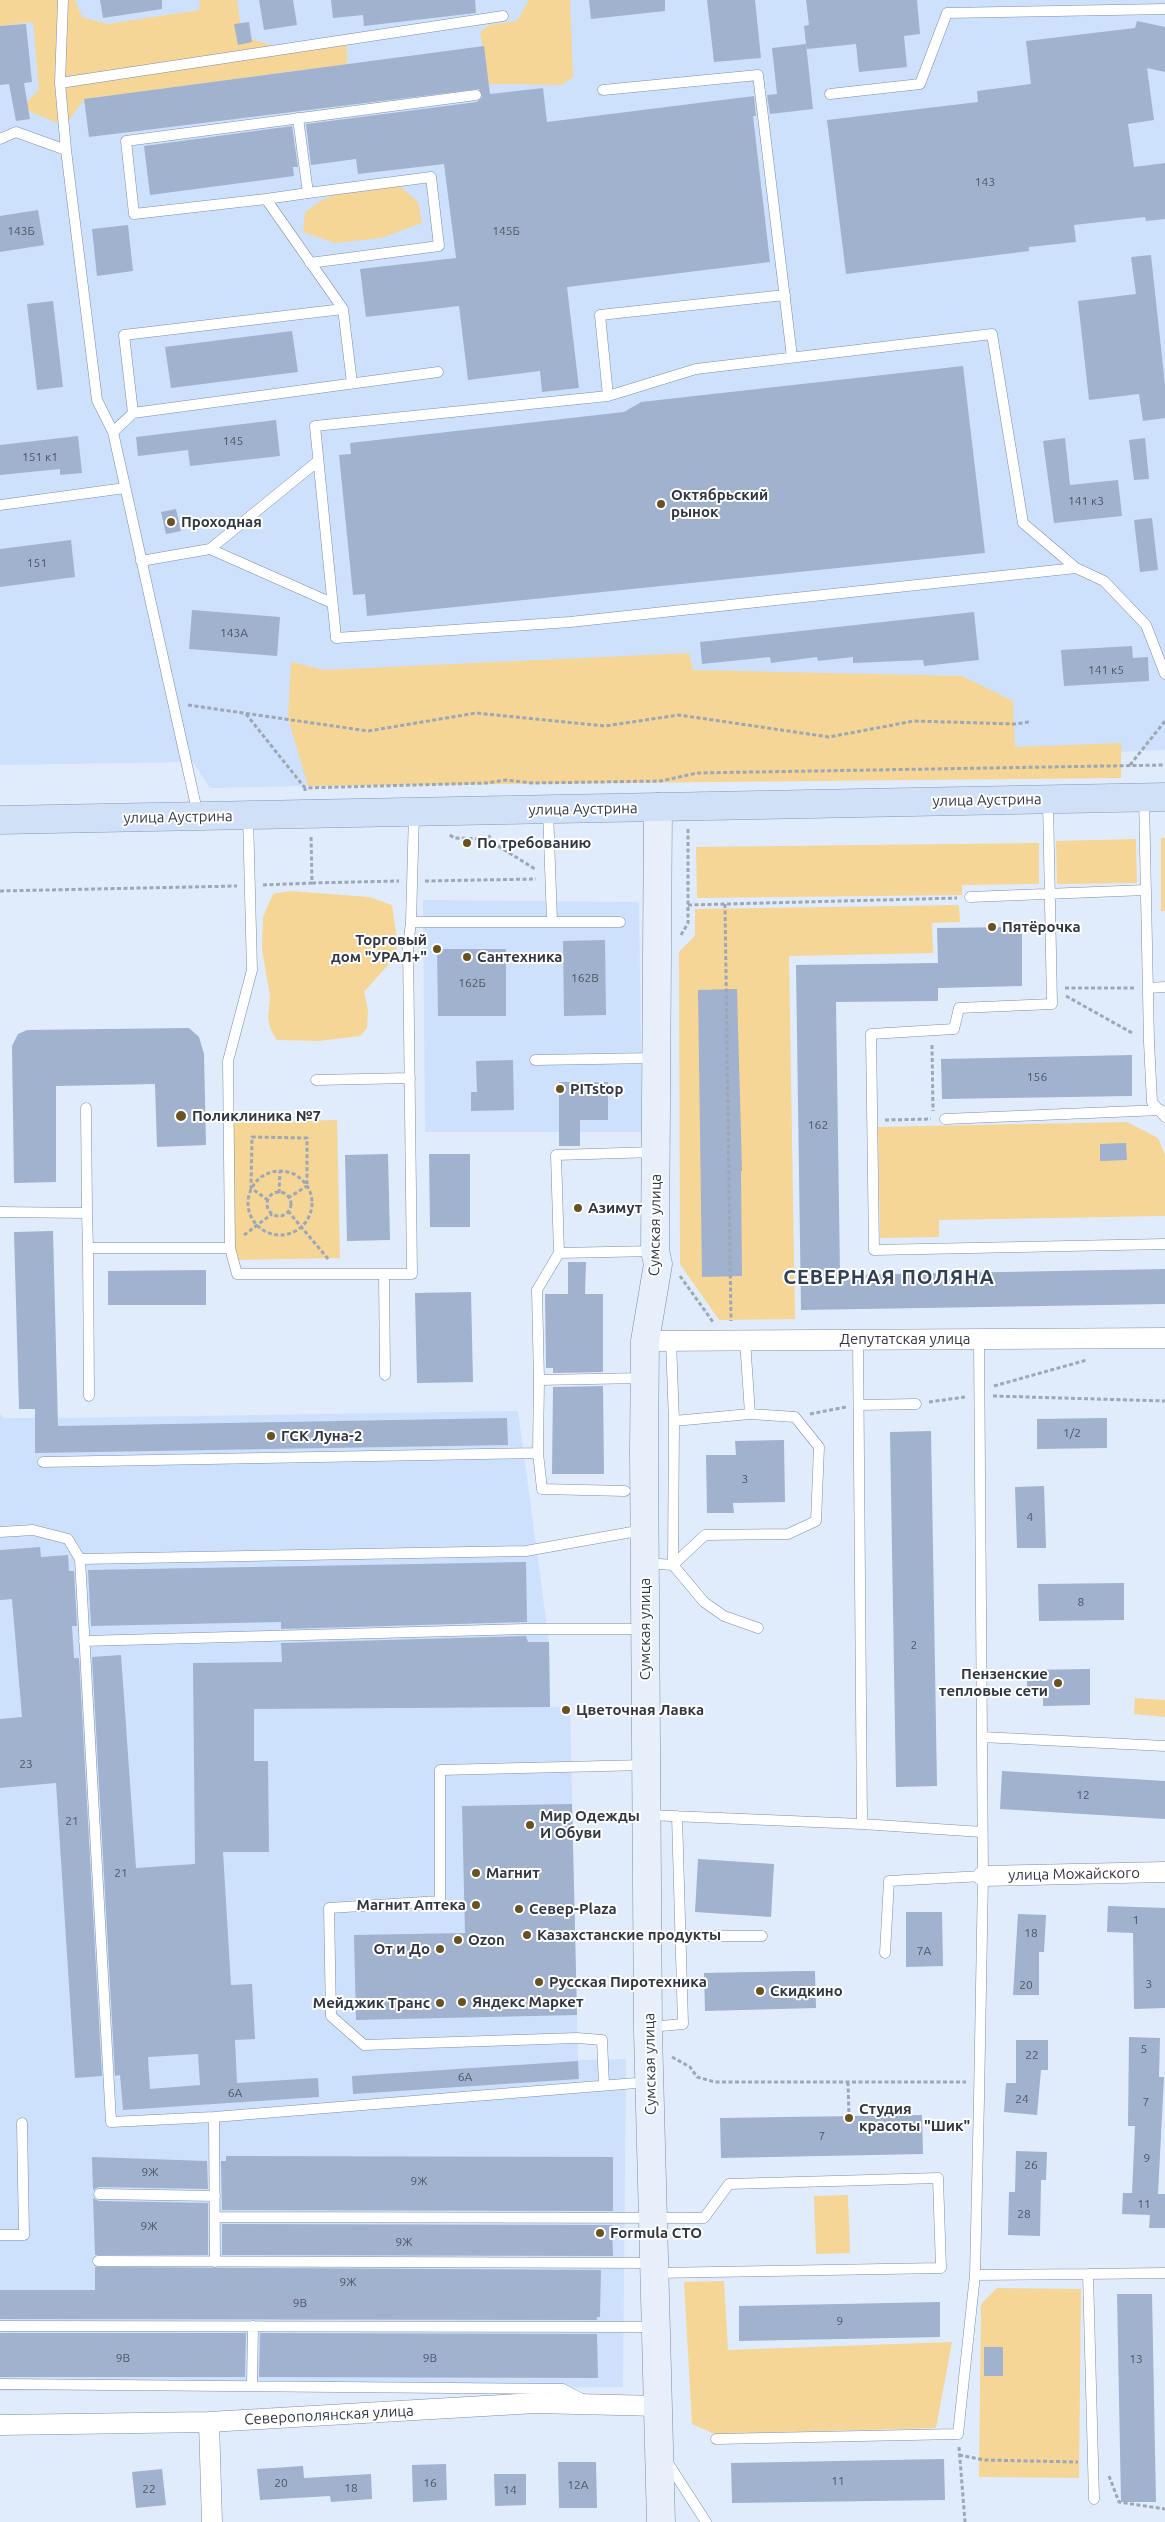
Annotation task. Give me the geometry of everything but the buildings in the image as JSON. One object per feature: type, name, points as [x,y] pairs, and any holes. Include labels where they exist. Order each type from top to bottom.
[{"type":"main road","name":"улица Аустрина","points":[[0,820],[1155,797]]},
{"type":"street","name":"Сумская улица","points":[[658,807],[658,1058],[655,1251],[658,1264],[658,1341],[644,1378],[644,1530],[649,2027],[661,2517]]},
{"type":"street","name":"Депутатская улица","points":[[658,1341],[738,1333],[858,1339],[1165,1338]]},
{"type":"street","name":"улица Можайского","points":[[983,1876],[1165,1872]]},
{"type":"street","name":"Северополянская улица","points":[[0,2425],[209,2422],[536,2403],[658,2406]]},
{"type":"street","points":[[209,2422],[212,2522]]},
{"type":"lane","points":[[63,0],[60,83],[66,150],[97,400],[113,432],[198,816]]},
{"type":"lane","points":[[830,94],[920,84],[947,13],[1165,9]]},
{"type":"lane","points":[[60,83],[503,16]]},
{"type":"lane","points":[[603,90],[758,75],[792,358]]},
{"type":"lane","points":[[310,262],[439,246],[431,177],[134,214],[126,141],[476,94]]},
{"type":"lane","points":[[298,118],[308,193]]},
{"type":"lane","points":[[0,139],[16,132],[66,150]]},
{"type":"lane","points":[[266,199],[343,309],[352,383]]},
{"type":"lane","points":[[608,396],[600,315],[785,295]]},
{"type":"lane","points":[[133,413],[124,335],[343,309]]},
{"type":"lane","points":[[1076,568],[570,622],[336,638],[315,426],[608,396],[696,369],[992,334],[1023,523],[1076,568],[1104,581],[1146,625],[1165,674]]},
{"type":"lane","points":[[113,432],[133,413],[438,372]]},
{"type":"lane","points":[[141,561],[210,549],[318,461]]},
{"type":"lane","points":[[0,505],[125,488]]},
{"type":"lane","points":[[210,549],[332,603]]},
{"type":"lane","points":[[1155,797],[1146,890],[1149,1042],[1152,1102],[1164,1110]]},
{"type":"lane","points":[[1048,799],[1052,1004],[959,1008],[954,1030],[871,1034],[874,1250],[1165,1244]]},
{"type":"lane","points":[[548,809],[552,921]]},
{"type":"lane","points":[[248,815],[252,970],[228,1061],[230,1248],[237,1274],[412,1274],[408,946],[411,922],[414,812]]},
{"type":"lane","points":[[970,897],[1146,890]]},
{"type":"lane","points":[[411,922],[620,922]]},
{"type":"lane","points":[[1148,988],[1165,987]]},
{"type":"lane","points":[[535,1060],[658,1058]]},
{"type":"lane","points":[[316,1080],[410,1078]]},
{"type":"lane","points":[[86,1108],[89,1396]]},
{"type":"lane","points":[[944,1119],[1164,1110]]},
{"type":"lane","points":[[625,1491],[542,1489],[538,1453],[537,1290],[559,1253],[556,1156],[657,1152]]},
{"type":"lane","points":[[0,1212],[87,1212]]},
{"type":"lane","points":[[88,1248],[230,1248]]},
{"type":"lane","points":[[559,1253],[655,1251]]},
{"type":"lane","points":[[384,1274],[385,1374]]},
{"type":"lane","points":[[738,1333],[750,1414]]},
{"type":"lane","points":[[858,1339],[862,1824]]},
{"type":"lane","points":[[716,2439],[958,2434],[975,2275],[983,1876],[979,1339]]},
{"type":"lane","points":[[658,1341],[674,1421],[674,1565],[704,1602],[724,1616],[758,1628]]},
{"type":"lane","points":[[539,1380],[644,1378]]},
{"type":"lane","points":[[858,1405],[916,1404]]},
{"type":"lane","points":[[645,1563],[674,1565],[705,1535],[788,1534],[816,1521],[818,1447],[795,1417],[750,1414],[674,1421]]},
{"type":"lane","points":[[43,1462],[538,1453]]},
{"type":"lane","points":[[0,1532],[33,1530],[68,1539],[80,1559],[111,2122],[214,2117],[650,2081]]},
{"type":"lane","points":[[80,1559],[526,1550],[644,1530]]},
{"type":"lane","points":[[84,1641],[526,1629],[645,1629]]},
{"type":"lane","points":[[982,1737],[1165,1746]]},
{"type":"lane","points":[[604,2085],[602,2040],[578,2038],[364,2045],[331,2016],[329,1908],[440,1901],[440,1770],[646,1765]]},
{"type":"lane","points":[[647,1815],[862,1824],[982,1832]]},
{"type":"lane","points":[[649,2027],[683,2024],[677,1816]]},
{"type":"lane","points":[[885,1953],[889,1881],[983,1876]]},
{"type":"lane","points":[[680,1936],[762,1936]]},
{"type":"lane","points":[[214,2117],[216,2262]]},
{"type":"lane","points":[[0,2235],[24,2235],[22,2123]]},
{"type":"lane","points":[[98,2261],[654,2268],[940,2268],[938,2178],[729,2184],[704,2218],[215,2217]]},
{"type":"lane","points":[[99,2194],[215,2196]]},
{"type":"lane","points":[[975,2275],[1165,2273]]},
{"type":"lane","points":[[1088,2274],[1094,2499]]},
{"type":"lane","points":[[0,2326],[656,2327]]},
{"type":"lane","points":[[252,2386],[253,2326]]},
{"type":"lane","points":[[0,2384],[563,2389],[594,2405]]},
{"type":"lane","points":[[659,2450],[706,2522]]},
{"type":"path","points":[[173,702],[368,731],[476,713],[605,726],[679,715],[829,737],[914,721],[1015,724],[1029,722]]},
{"type":"path","points":[[246,714],[305,788]]},
{"type":"path","points":[[1130,765],[1165,721]]},
{"type":"path","points":[[506,780],[532,783],[661,781],[698,773],[1165,765]]},
{"type":"path","points":[[676,942],[688,923],[688,822]]},
{"type":"path","points":[[311,833],[312,883]]},
{"type":"path","points":[[487,839],[550,878]]},
{"type":"path","points":[[0,891],[550,878]]},
{"type":"path","points":[[688,905],[970,897]]},
{"type":"path","points":[[725,904],[738,1333]]},
{"type":"path","points":[[1052,988],[1148,988]]},
{"type":"path","points":[[1052,988],[1149,1042]]},
{"type":"path","points":[[932,1031],[933,1119]]},
{"type":"path","points":[[872,1121],[944,1119]]},
{"type":"path","points":[[252,1137],[307,1138],[307,1186],[312,1205],[310,1215],[301,1227],[287,1235],[277,1235],[266,1233],[257,1225],[248,1209],[251,1188],[252,1137]]},
{"type":"path","points":[[251,1188],[267,1174],[280,1171],[298,1176],[307,1186]]},
{"type":"path","points":[[279,1193],[280,1171]]},
{"type":"path","points":[[288,1198],[307,1186]]},
{"type":"path","points":[[251,1188],[268,1200]]},
{"type":"path","points":[[279,1193],[288,1198],[290,1204],[288,1211],[279,1216],[272,1214],[267,1208],[268,1200],[273,1194],[279,1193]]},
{"type":"path","points":[[288,1211],[340,1274]]},
{"type":"path","points":[[257,1225],[272,1214]]},
{"type":"path","points":[[678,1273],[716,1326]]},
{"type":"path","points":[[916,1404],[979,1393],[1089,1359]]},
{"type":"path","points":[[979,1393],[1165,1401]]},
{"type":"path","points":[[795,1417],[858,1405]]},
{"type":"path","points":[[668,2054],[690,2068],[697,2077],[715,2082],[979,2082]]},
{"type":"path","points":[[848,2082],[849,2116]]},
{"type":"path","points":[[958,2434],[965,2522]]},
{"type":"path","points":[[960,2454],[985,2460],[1093,2463]]},
{"type":"shaded area","points":[[0,0],[1165,0],[1165,750],[308,786],[210,788],[193,762],[0,765]]},
{"type":"shaded area","points":[[0,0],[75,0],[82,17],[107,24],[199,10],[200,0],[237,0],[242,36],[283,49],[347,45],[347,64],[84,99],[65,126],[21,108],[39,90],[33,22],[0,26]]},
{"type":"shaded area","points":[[529,0],[570,0],[573,77],[561,85],[489,84],[480,32],[489,25],[517,21]]},
{"type":"shaded area","points":[[396,183],[418,202],[422,223],[381,238],[335,243],[303,232],[305,212],[322,200],[347,189]]},
{"type":"shaded area","points":[[689,653],[693,670],[962,676],[1013,701],[1015,747],[1121,743],[1121,778],[308,786],[288,718],[291,662],[324,670]]},
{"type":"shaded area","points":[[1161,838],[1165,838],[1165,911],[1161,911]]},
{"type":"shaded area","points":[[1136,839],[1137,883],[1057,884],[1056,841]]},
{"type":"shaded area","points":[[1039,843],[1039,884],[962,885],[962,895],[697,898],[696,847]]},
{"type":"shaded area","points":[[290,891],[369,897],[392,905],[397,940],[396,956],[364,992],[368,1010],[367,1028],[360,1036],[319,1041],[277,1040],[271,1030],[268,1019],[270,996],[262,949],[263,917],[273,894]]},
{"type":"shaded area","points":[[423,900],[639,902],[642,1132],[425,1132]]},
{"type":"shaded area","points":[[959,905],[960,922],[932,923],[933,953],[789,956],[795,1319],[719,1320],[680,1264],[679,952],[695,936],[695,909]]},
{"type":"shaded area","points":[[337,1120],[340,1258],[235,1260],[232,1122]]},
{"type":"shaded area","points":[[1127,1122],[1158,1138],[1165,1155],[1165,1216],[939,1220],[939,1237],[880,1238],[878,1127]]},
{"type":"shaded area","points":[[518,1411],[549,1642],[550,1707],[570,1706],[578,2060],[626,2059],[623,2387],[0,2391],[0,1414],[4,1418],[58,1418]]},
{"type":"shaded area","points":[[1135,1698],[1165,1700],[1165,1717],[1134,1714]]},
{"type":"shaded area","points":[[848,2195],[850,2253],[816,2254],[814,2196]]},
{"type":"shaded area","points":[[724,2281],[728,2350],[952,2342],[936,2428],[715,2434],[692,2424],[684,2282]]},
{"type":"shaded area","points":[[997,2288],[1081,2289],[1079,2478],[979,2477],[981,2304]]},
{"type":"place","name":"Октябрьский рынок","points":[[661,504]]},
{"type":"place","name":"Проходная","points":[[171,522]]},
{"type":"place","name":"По требованию","points":[[467,843]]},
{"type":"place","name":"Пятёрочка","points":[[992,927]]},
{"type":"place","name":"Торговый дом \"УРАЛ+\"","points":[[437,949]]},
{"type":"place","name":"Сантехника","points":[[467,957]]},
{"type":"place","name":"PITstop","points":[[560,1089]]},
{"type":"place","name":"Поликлиника №7","points":[[181,1116]]},
{"type":"place","name":"Азимут","points":[[578,1208]]},
{"type":"place","name":"ГСК Луна-2","points":[[271,1436]]},
{"type":"place","name":"Пензенские тепловые сети","points":[[1058,1683]]},
{"type":"place","name":"Цветочная Лавка","points":[[566,1710]]},
{"type":"place","name":"Мир Одежды И Обуви","points":[[530,1825]]},
{"type":"place","name":"Магнит","points":[[476,1873]]},
{"type":"place","name":"Магнит Аптека","points":[[476,1905]]},
{"type":"place","name":"Север-Plaza","points":[[519,1909]]},
{"type":"place","name":"Казахстанские продукты","points":[[527,1935]]},
{"type":"place","name":"Ozon","points":[[458,1940]]},
{"type":"place","name":"От и До","points":[[440,1949]]},
{"type":"place","name":"Русская Пиротехника","points":[[539,1982]]},
{"type":"place","name":"Скидкино","points":[[760,1991]]},
{"type":"place","name":"Яндекс Маркет","points":[[462,2002]]},
{"type":"place","name":"Мейджик Транс","points":[[440,2003]]},
{"type":"place","name":"Студия красоты \"Шик\"","points":[[849,2118]]},
{"type":"place","name":"Formula СТО","points":[[600,2233]]},
{"type":"district","name":"СЕВЕРНАЯ ПОЛЯНА","points":[[889,1277]]}]
